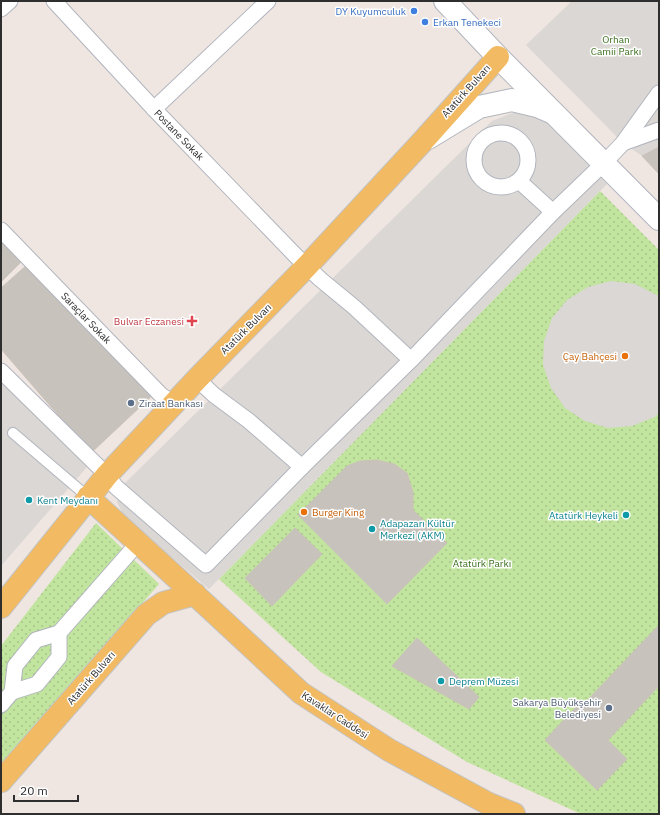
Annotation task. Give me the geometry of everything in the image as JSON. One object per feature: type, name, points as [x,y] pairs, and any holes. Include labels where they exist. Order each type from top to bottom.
[{"type":"main road","points":[[445,1],[498,57],[659,219]]},
{"type":"main road","name":"Atatürk Bulvarı","points":[[1,607],[106,475],[173,403],[307,266],[422,142],[498,57]]},
{"type":"main road","points":[[422,142],[479,107],[512,100],[537,106],[555,114]]},
{"type":"main road","name":"Kavaklar Caddesi","points":[[88,498],[301,693],[389,750],[489,804],[514,814]]},
{"type":"main road","name":"Atatürk Bulvarı","points":[[1,781],[146,614],[188,588]]},
{"type":"street","points":[[1,9],[10,1]]},
{"type":"street","name":"Postane Sokak","points":[[54,1],[295,255],[411,360]]},
{"type":"street","points":[[154,108],[268,1]]},
{"type":"street","points":[[1,372],[106,475],[116,487],[206,565],[302,467],[411,360],[553,212],[604,163],[623,143],[659,93]]},
{"type":"street","points":[[623,143],[659,130]]},
{"type":"street","points":[[519,181],[553,212]]},
{"type":"street","name":"Saraçlar Sokak","points":[[1,230],[161,395],[173,403]]},
{"type":"street","points":[[197,379],[214,395],[249,421],[302,467]]},
{"type":"street","points":[[12,692],[15,666],[36,640],[59,633],[138,543]]},
{"type":"street","points":[[1,705],[12,692],[37,684],[59,657],[59,633]]},
{"type":"lane","points":[[13,433],[88,498]]},
{"type":"green space","name":"Atatürk Parkı","points":[[600,191],[659,250],[659,814],[581,814],[467,762],[321,672],[219,579]]},
{"type":"green space","points":[[96,523],[159,584],[1,766],[1,646]]},
{"type":"shaded area","points":[[572,1],[659,1],[659,147],[642,156],[623,143],[526,45]]},
{"type":"shaded area","points":[[518,111],[543,118],[607,184],[209,589],[125,518],[117,502],[121,487],[492,121]]},
{"type":"shaded area","points":[[611,281],[635,284],[659,296],[659,413],[655,417],[632,426],[608,428],[585,421],[565,408],[551,388],[543,365],[544,341],[552,318],[567,300],[588,287]]},
{"type":"shaded area","name":"Kent Meydanı","points":[[1,382],[87,467],[1,566]]},
{"type":"building","points":[[659,147],[659,174],[642,156]]},
{"type":"building","points":[[1,237],[24,259],[1,282]]},
{"type":"building","points":[[28,264],[157,391],[91,453],[1,349],[1,288]]},
{"type":"building","name":"Adapazarı Kültür Merkezi (AKM)","points":[[377,460],[394,464],[407,473],[413,492],[413,510],[447,543],[387,604],[298,515],[347,466],[360,461]]},
{"type":"building","points":[[295,528],[322,554],[272,606],[245,578]]},
{"type":"building","name":"Sakarya Büyükşehir Belediyesi","points":[[659,625],[659,686],[608,740],[627,759],[597,790],[545,740],[576,707],[579,709]]},
{"type":"building","name":"Deprem Müzesi","points":[[417,638],[479,697],[469,709],[392,666]]},
{"type":"place","name":"DY Kuyumculuk","points":[[414,11]]},
{"type":"place","name":"Erkan Tenekeci","points":[[425,22]]},
{"type":"place","name":"Bulvar Eczanesi","points":[[192,321]]},
{"type":"place","name":"Çay Bahçesi","points":[[625,356]]},
{"type":"place","name":"Ziraat Bankası","points":[[131,403]]},
{"type":"place","name":"Kent Meydanı","points":[[29,500]]},
{"type":"place","name":"Burger King","points":[[304,512]]},
{"type":"place","name":"Atatürk Heykeli","points":[[626,515]]},
{"type":"place","name":"Adapazarı Kültür Merkezi (AKM)","points":[[372,529]]},
{"type":"place","name":"Deprem Müzesi","points":[[441,681]]},
{"type":"place","name":"Sakarya Büyükşehir Belediyesi","points":[[609,708]]},
{"type":"park label","name":"Orhan Camii Parkı","points":[[616,44]]}]
